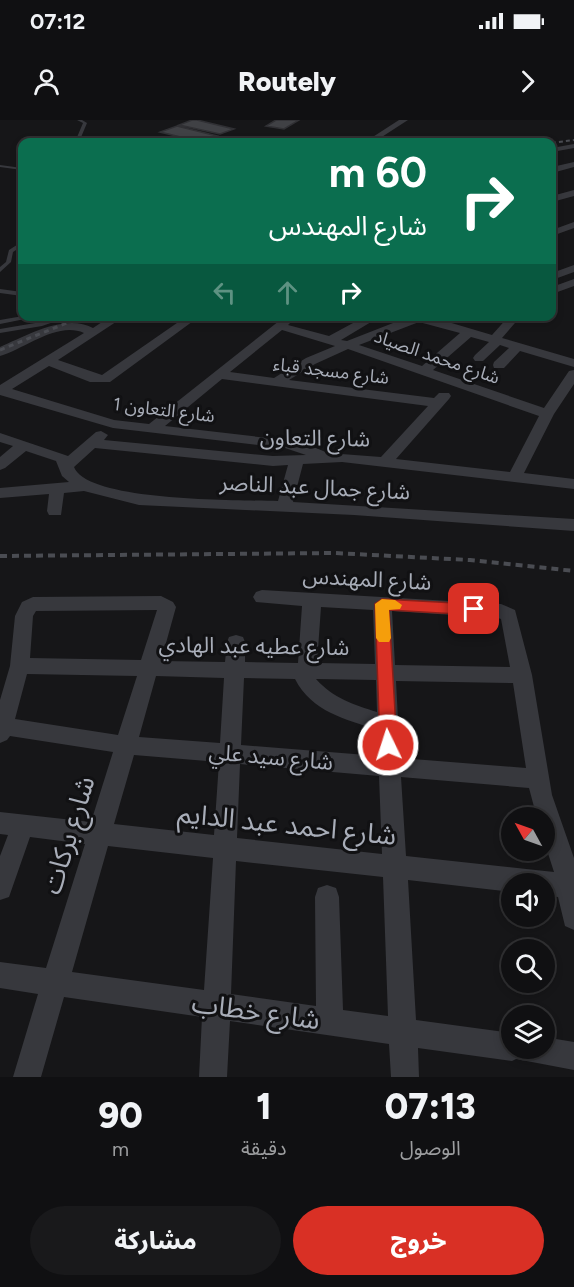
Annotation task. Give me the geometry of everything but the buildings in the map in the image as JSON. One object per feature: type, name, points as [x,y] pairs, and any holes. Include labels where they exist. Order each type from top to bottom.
[{"type":"street","points":[[375,138],[404,120]]},
{"type":"street","points":[[388,138],[416,120]]},
{"type":"street","points":[[556,149],[574,146]]},
{"type":"street","points":[[556,169],[574,164]]},
{"type":"street","points":[[556,198],[574,193]]},
{"type":"street","points":[[556,231],[574,225]]},
{"type":"street","points":[[556,265],[572,269]]},
{"type":"street","points":[[556,275],[572,269]]},
{"type":"street","points":[[556,290],[574,282]]},
{"type":"street","points":[[556,290],[574,294]]},
{"type":"street","points":[[0,391],[112,321]]},
{"type":"street","points":[[48,361],[95,379],[105,379],[188,321]]},
{"type":"street","points":[[152,429],[286,321]]},
{"type":"street","points":[[331,340],[367,321]]},
{"type":"street","points":[[277,382],[300,365],[411,321]]},
{"type":"street","points":[[434,321],[574,363]]},
{"type":"street","points":[[479,358],[512,321]]},
{"type":"street","name":"شارع محمد الصياد","points":[[280,326],[350,346],[547,414]]},
{"type":"street","points":[[0,352],[64,327],[85,328],[93,333]]},
{"type":"street","points":[[423,372],[469,332]]},
{"type":"street","points":[[499,365],[518,347]]},
{"type":"street","points":[[515,476],[547,414],[568,391],[574,374]]},
{"type":"street","name":"شارع مسجد قباء","points":[[219,375],[438,403]]},
{"type":"street","points":[[385,462],[456,383]]},
{"type":"street","name":"شارع التعاون 1","points":[[0,391],[113,424],[285,444],[306,449],[324,457]]},
{"type":"street","points":[[66,466],[113,424]]},
{"type":"street","points":[[0,437],[61,458],[70,476],[84,486]]},
{"type":"street","name":"شارع التعاون","points":[[92,443],[220,457],[296,461],[324,457],[385,462],[574,484]]},
{"type":"street","points":[[0,465],[24,445]]},
{"type":"street","points":[[284,508],[296,461]]},
{"type":"street","points":[[0,493],[84,486]]},
{"type":"street","name":"شارع جمال عبد الناصر","points":[[84,486],[119,497],[160,503],[574,525]]},
{"type":"street","points":[[55,511],[57,488]]},
{"type":"street","name":"شارع المهندس","points":[[262,597],[506,612],[511,618],[522,675]]},
{"type":"street","points":[[312,600],[304,671],[306,684],[315,695],[328,704],[387,724]]},
{"type":"street","name":"شارع بركات","points":[[20,666],[25,611],[33,604],[161,603],[167,606],[27,1077]]},
{"type":"street","points":[[382,604],[405,1077]]},
{"type":"street","points":[[213,1077],[236,642]]},
{"type":"street","points":[[2,730],[20,666]]},
{"type":"street","name":"شارع عطيه عبد الهادي","points":[[20,666],[522,675]]},
{"type":"street","points":[[522,675],[545,812],[559,848],[574,917]]},
{"type":"street","name":"شارع سيد علي","points":[[2,730],[126,746],[540,778]]},
{"type":"street","points":[[0,888],[12,824]]},
{"type":"street","name":"شارع احمد عبد الدايم","points":[[12,824],[568,886]]},
{"type":"street","points":[[327,897],[330,1021]]},
{"type":"street","name":"شارع خطاب","points":[[0,975],[501,1045]]},
{"type":"street","points":[[555,1053],[574,1056]]},
{"type":"lane","points":[[79,120],[85,123],[79,138]]},
{"type":"lane","points":[[0,166],[18,168]]},
{"type":"lane","points":[[0,270],[8,262],[11,251],[18,247]]},
{"type":"lane","points":[[0,291],[18,293]]},
{"type":"lane","points":[[0,322],[18,319]]},
{"type":"lane","points":[[0,331],[52,321]]},
{"type":"railway","points":[[556,142],[574,140]]},
{"type":"railway","points":[[0,350],[72,321]]},
{"type":"railway","points":[[0,556],[335,553],[470,560],[574,571]]},
{"type":"slow traffic","points":[[384,638],[382,604],[395,605]]},
{"type":"route","points":[[388,745],[382,604],[474,609]]}]
